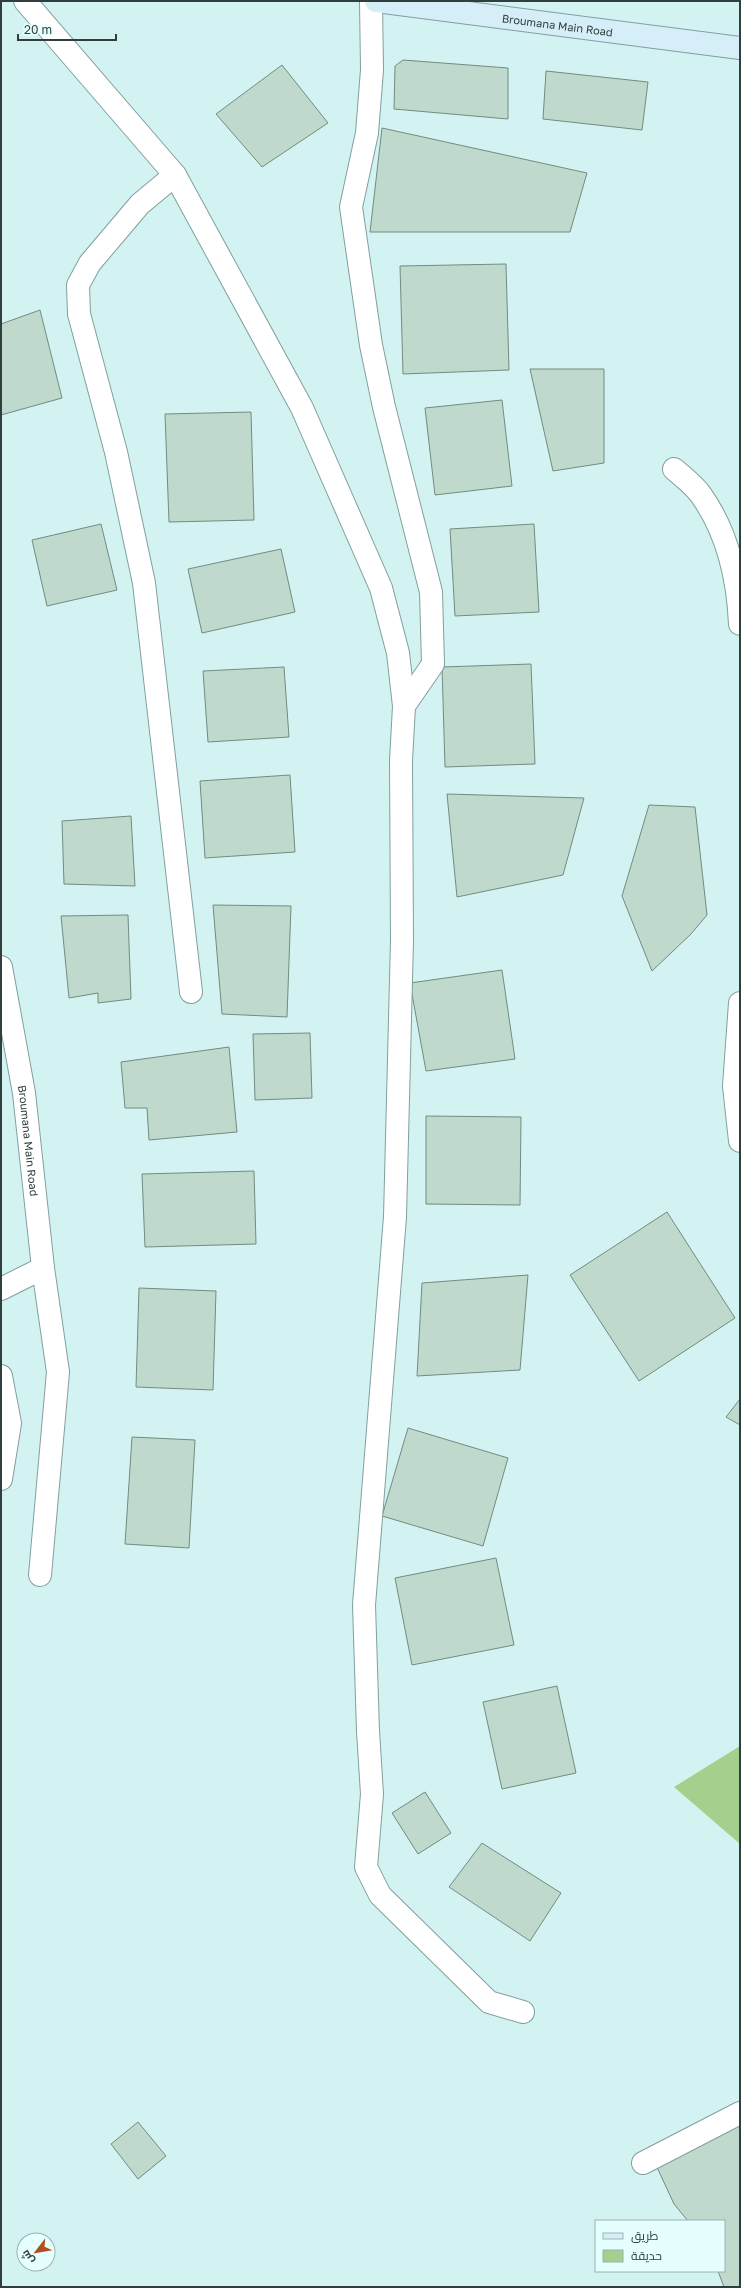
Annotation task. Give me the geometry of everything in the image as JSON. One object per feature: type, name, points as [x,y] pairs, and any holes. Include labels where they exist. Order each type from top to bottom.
[{"type":"main road","name":"Broumana Main Road","points":[[376,1],[740,48]]},
{"type":"street","points":[[25,1],[175,175],[302,408],[383,595],[398,653],[404,706],[401,761],[402,940],[395,1217],[364,1605],[368,1730],[372,1794],[366,1867],[380,1895],[489,2002],[523,2012]]},
{"type":"street","points":[[371,1],[372,70],[367,133],[351,207],[371,344],[384,407],[431,592],[433,664],[404,706]]},
{"type":"street","points":[[175,175],[140,204],[90,263],[78,284],[80,314],[116,452],[144,583],[191,992]]},
{"type":"street","points":[[674,469],[700,494],[729,548],[739,602],[740,624]]},
{"type":"street","name":"Broumana Main Road","points":[[1,967],[24,1094],[43,1268],[58,1372],[40,1575]]},
{"type":"street","points":[[740,1003],[734,1086],[740,1141]]},
{"type":"street","points":[[1,1289],[43,1268]]},
{"type":"street","points":[[1,1376],[10,1423],[1,1479]]},
{"type":"street","points":[[643,2163],[740,2113]]},
{"type":"green space","points":[[740,1746],[740,1844],[674,1787]]},
{"type":"building","points":[[403,60],[508,68],[508,119],[394,109],[395,66]]},
{"type":"building","points":[[282,65],[328,123],[262,167],[216,114]]},
{"type":"building","points":[[546,71],[648,82],[642,130],[543,119]]},
{"type":"building","points":[[382,128],[587,173],[570,232],[370,232]]},
{"type":"building","points":[[506,264],[509,370],[403,374],[400,266]]},
{"type":"building","points":[[40,310],[62,398],[1,415],[1,324]]},
{"type":"building","points":[[530,369],[604,369],[604,463],[553,471]]},
{"type":"building","points":[[502,400],[512,486],[435,495],[425,408]]},
{"type":"building","points":[[251,412],[254,520],[169,522],[165,414]]},
{"type":"building","points":[[101,524],[117,590],[47,606],[32,540]]},
{"type":"building","points":[[534,524],[539,612],[455,616],[450,529]]},
{"type":"building","points":[[281,549],[295,612],[202,633],[188,569]]},
{"type":"building","points":[[531,664],[535,764],[445,767],[442,667]]},
{"type":"building","points":[[284,667],[289,737],[208,742],[203,671]]},
{"type":"building","points":[[290,775],[295,852],[205,858],[200,781]]},
{"type":"building","points":[[447,794],[584,798],[563,875],[457,897]]},
{"type":"building","points":[[649,805],[695,807],[707,915],[691,934],[652,971],[622,896]]},
{"type":"building","points":[[131,816],[135,886],[64,884],[62,821]]},
{"type":"building","points":[[213,905],[291,906],[287,1017],[222,1014]]},
{"type":"building","points":[[128,915],[131,999],[98,1003],[98,993],[69,998],[61,916]]},
{"type":"building","points":[[502,970],[515,1059],[426,1071],[410,983]]},
{"type":"building","points":[[310,1033],[312,1098],[255,1100],[253,1034]]},
{"type":"building","points":[[229,1047],[237,1132],[149,1140],[147,1108],[125,1108],[121,1062]]},
{"type":"building","points":[[426,1116],[521,1117],[520,1205],[426,1204]]},
{"type":"building","points":[[254,1171],[256,1244],[145,1247],[142,1174]]},
{"type":"building","points":[[667,1212],[735,1318],[639,1381],[570,1275]]},
{"type":"building","points":[[528,1275],[520,1370],[417,1376],[422,1283]]},
{"type":"building","points":[[139,1288],[216,1291],[213,1390],[136,1387]]},
{"type":"building","points":[[740,1399],[740,1425],[726,1417]]},
{"type":"building","points":[[408,1428],[508,1458],[483,1546],[382,1516]]},
{"type":"building","points":[[132,1437],[195,1440],[189,1548],[125,1544]]},
{"type":"building","points":[[496,1558],[514,1645],[412,1665],[395,1578]]},
{"type":"building","points":[[557,1686],[576,1773],[502,1789],[483,1702]]},
{"type":"building","points":[[425,1792],[451,1833],[418,1854],[392,1813]]},
{"type":"building","points":[[482,1843],[561,1893],[530,1941],[449,1887]]},
{"type":"building","points":[[138,2122],[166,2156],[138,2179],[111,2144]]},
{"type":"building","points":[[740,2124],[740,2287],[724,2287],[718,2272],[725,2272],[725,2220],[687,2220],[674,2204],[655,2163]]}]
